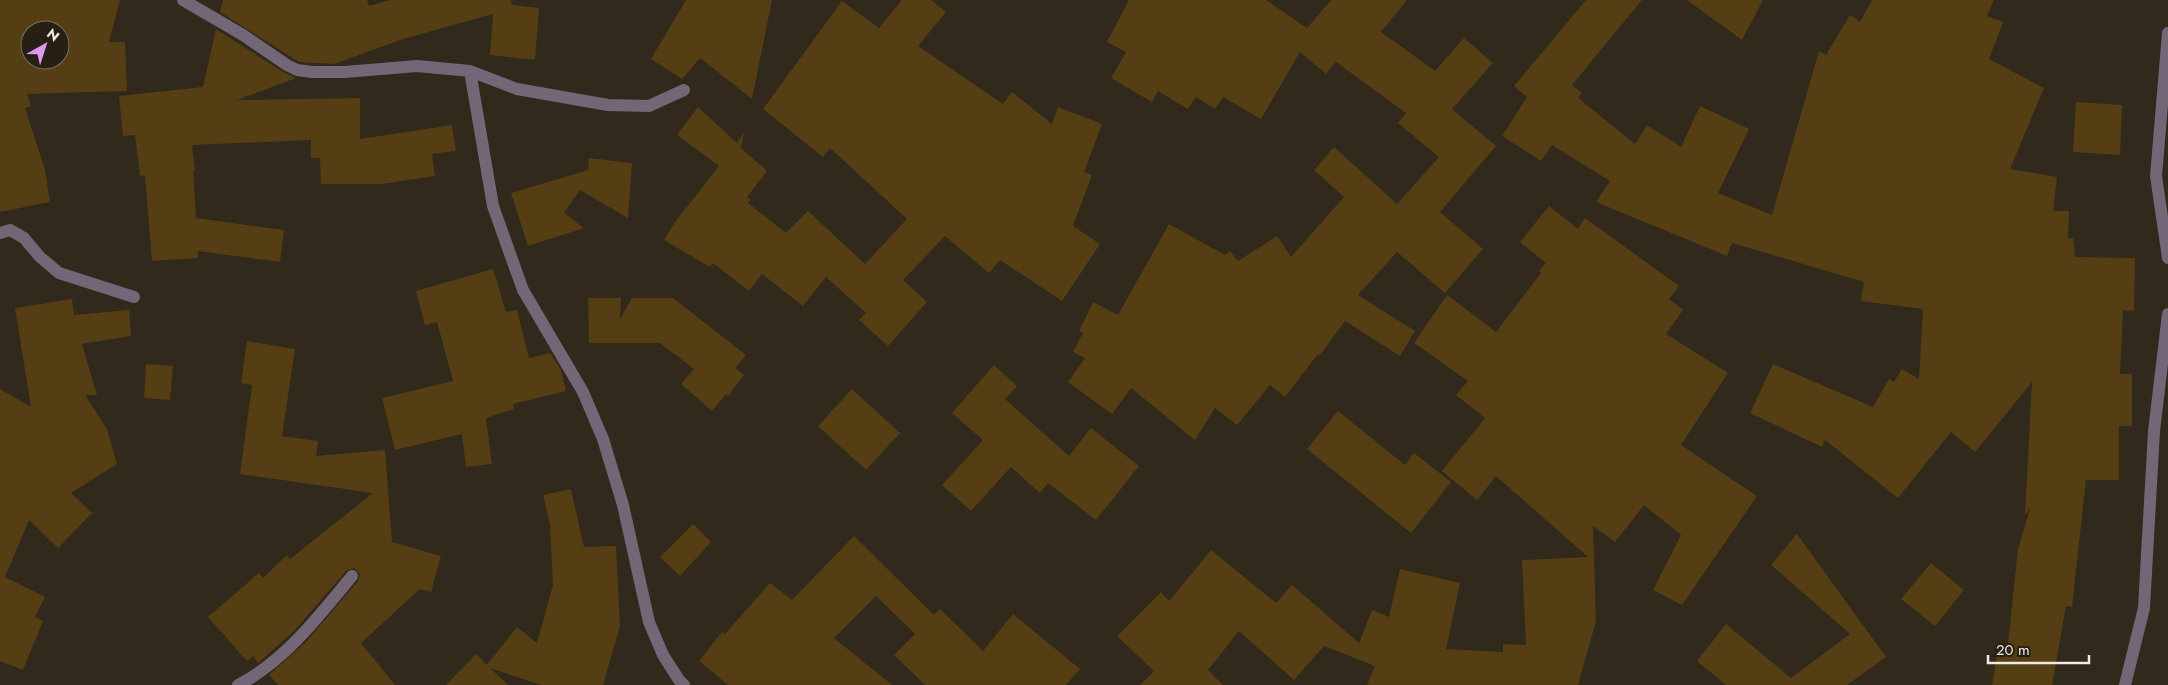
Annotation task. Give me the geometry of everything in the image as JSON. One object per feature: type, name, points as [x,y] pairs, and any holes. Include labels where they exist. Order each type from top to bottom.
[{"type":"street","points":[[183,0],[213,16],[287,65],[298,70],[345,72],[417,66],[470,71],[518,89],[608,105],[649,106],[684,90]]},
{"type":"street","points":[[2168,34],[2156,176],[2168,258]]},
{"type":"street","points":[[470,71],[494,206],[506,242],[523,290],[583,392],[603,439],[623,505],[650,622],[663,654],[684,685]]},
{"type":"street","points":[[0,233],[10,230],[24,238],[40,256],[59,272],[134,297]]},
{"type":"street","points":[[2125,685],[2144,608],[2154,432],[2168,314]]},
{"type":"street","points":[[238,685],[278,657],[309,628],[352,576]]},
{"type":"building","points":[[0,0],[120,0],[109,42],[125,42],[127,91],[27,94],[31,106],[25,108],[45,170],[50,202],[0,212]]},
{"type":"building","points":[[223,0],[367,0],[369,6],[391,0],[511,0],[512,5],[539,8],[535,60],[490,55],[493,14],[403,39],[334,64],[299,62],[220,12]]},
{"type":"building","points":[[686,0],[772,0],[752,99],[700,58],[682,79],[651,59]]},
{"type":"building","points":[[902,0],[931,0],[946,12],[918,46],[1003,104],[1012,92],[1052,124],[1058,107],[1102,124],[1084,172],[1092,175],[1073,226],[1100,244],[1062,301],[1000,260],[989,273],[945,236],[903,280],[927,302],[888,346],[859,320],[866,313],[826,277],[803,306],[762,274],[749,291],[713,263],[710,267],[664,240],[675,222],[719,166],[677,135],[698,107],[737,143],[744,133],[741,148],[767,171],[747,197],[751,200],[748,203],[786,233],[808,211],[865,264],[907,219],[830,148],[823,157],[763,109],[842,1],[879,28]]},
{"type":"building","points":[[1129,0],[1266,0],[1307,28],[1331,0],[1407,0],[1381,32],[1435,71],[1464,38],[1493,63],[1452,109],[1496,146],[1440,212],[1483,249],[1445,293],[1397,252],[1358,295],[1415,331],[1400,356],[1345,321],[1285,397],[1270,385],[1237,425],[1215,408],[1195,440],[1131,388],[1112,414],[1068,382],[1085,358],[1073,352],[1083,333],[1079,331],[1093,302],[1118,315],[1169,224],[1225,255],[1230,251],[1238,261],[1277,236],[1291,257],[1344,197],[1314,170],[1334,147],[1397,204],[1439,157],[1398,123],[1406,113],[1336,62],[1326,74],[1300,52],[1261,119],[1223,97],[1215,109],[1196,97],[1188,109],[1158,91],[1152,102],[1111,78],[1126,52],[1107,42]]},
{"type":"building","points":[[1586,0],[1642,0],[1572,85],[1582,93],[1578,98],[1635,144],[1647,125],[1681,147],[1700,106],[1749,129],[1718,193],[1772,215],[1819,51],[1826,55],[1850,15],[1860,22],[1872,0],[1994,0],[1987,16],[2003,22],[1989,59],[2044,88],[2010,169],[2057,177],[2053,211],[2069,211],[2068,239],[2073,238],[2075,257],[2135,258],[2134,311],[2123,310],[2120,374],[2132,374],[2132,426],[2119,426],[2119,480],[2086,480],[2072,607],[2066,606],[2052,685],[1992,685],[1998,650],[2007,653],[2018,549],[2030,509],[2025,515],[2032,382],[1975,452],[1951,432],[1898,498],[1825,440],[1822,447],[1750,413],[1773,364],[1873,407],[1889,379],[1894,382],[1902,369],[1919,379],[1923,309],[1861,301],[1864,282],[1732,243],[1727,256],[1596,202],[1610,181],[1552,145],[1541,161],[1502,136],[1527,97],[1514,86]]},
{"type":"building","points":[[1687,0],[1763,0],[1742,40]]},
{"type":"building","points":[[216,29],[283,72],[296,78],[237,100],[360,98],[360,139],[452,125],[456,151],[432,154],[435,176],[382,184],[321,184],[320,158],[311,158],[311,140],[192,145],[195,170],[193,170],[196,218],[284,230],[280,262],[198,251],[198,258],[152,261],[145,175],[140,176],[135,135],[123,136],[119,96],[203,87]]},
{"type":"building","points":[[2076,102],[2122,105],[2120,155],[2073,152]]},
{"type":"building","points":[[589,158],[632,163],[628,218],[580,190],[564,213],[584,228],[528,246],[511,193],[588,170]]},
{"type":"building","points":[[1549,206],[1578,229],[1585,218],[1679,286],[1669,299],[1683,310],[1666,334],[1728,373],[1681,445],[1757,496],[1682,605],[1653,590],[1681,535],[1644,505],[1615,542],[1593,526],[1596,621],[1578,685],[1367,685],[1375,666],[1324,646],[1294,680],[1239,631],[1208,670],[1223,685],[1140,685],[1154,671],[1117,636],[1161,592],[1169,601],[1211,550],[1276,603],[1292,585],[1359,643],[1372,610],[1389,617],[1400,569],[1460,583],[1446,649],[1503,652],[1503,644],[1526,645],[1522,560],[1588,557],[1496,476],[1477,500],[1442,471],[1485,418],[1456,395],[1468,381],[1414,343],[1447,295],[1496,332],[1541,273],[1539,271],[1546,263],[1520,242]]},
{"type":"building","points":[[493,269],[506,312],[517,310],[529,358],[550,353],[561,370],[566,391],[513,404],[514,409],[486,418],[492,464],[466,467],[462,434],[395,450],[382,398],[453,381],[437,322],[425,325],[416,291]]},
{"type":"building","points":[[588,298],[621,298],[620,319],[632,298],[673,298],[746,355],[735,368],[744,375],[728,396],[726,394],[712,411],[681,384],[694,369],[660,343],[589,343]]},
{"type":"building","points":[[72,299],[74,315],[129,310],[131,336],[82,344],[97,395],[85,395],[107,429],[117,464],[71,493],[92,513],[58,548],[29,520],[5,577],[45,597],[35,617],[43,621],[23,670],[0,661],[0,389],[31,407],[15,308]]},
{"type":"building","points":[[247,341],[295,349],[282,436],[318,441],[316,456],[385,450],[392,542],[441,556],[431,592],[420,589],[361,643],[395,685],[278,685],[269,675],[306,642],[358,581],[360,574],[354,568],[346,571],[294,631],[258,663],[253,656],[247,661],[208,617],[259,573],[263,578],[287,555],[290,559],[373,493],[240,474],[252,385],[241,383]]},
{"type":"building","points":[[146,364],[173,366],[170,400],[144,398]]},
{"type":"building","points":[[994,365],[1017,386],[1005,399],[1069,456],[1091,428],[1139,466],[1096,520],[1048,483],[1040,493],[1011,467],[971,511],[942,485],[983,440],[952,413]]},
{"type":"building","points":[[852,389],[900,433],[866,470],[818,426]]},
{"type":"building","points":[[1338,411],[1405,465],[1414,453],[1451,482],[1411,533],[1307,449]]},
{"type":"building","points":[[571,489],[584,547],[616,546],[620,626],[603,685],[542,685],[490,668],[508,685],[446,685],[476,654],[487,665],[517,627],[537,643],[553,585],[550,525],[543,495]]},
{"type":"building","points":[[693,524],[711,542],[680,576],[660,557]]},
{"type":"building","points":[[1797,534],[1886,657],[1847,685],[1726,685],[1697,661],[1726,624],[1791,678],[1850,634],[1771,565]]},
{"type":"building","points":[[854,536],[934,615],[940,609],[983,651],[1013,614],[1080,669],[1066,685],[925,685],[894,655],[915,634],[876,596],[834,638],[892,685],[728,685],[699,661],[722,632],[725,634],[770,583],[792,600]]},
{"type":"building","points":[[1931,563],[1964,590],[1935,626],[1901,599]]}]
